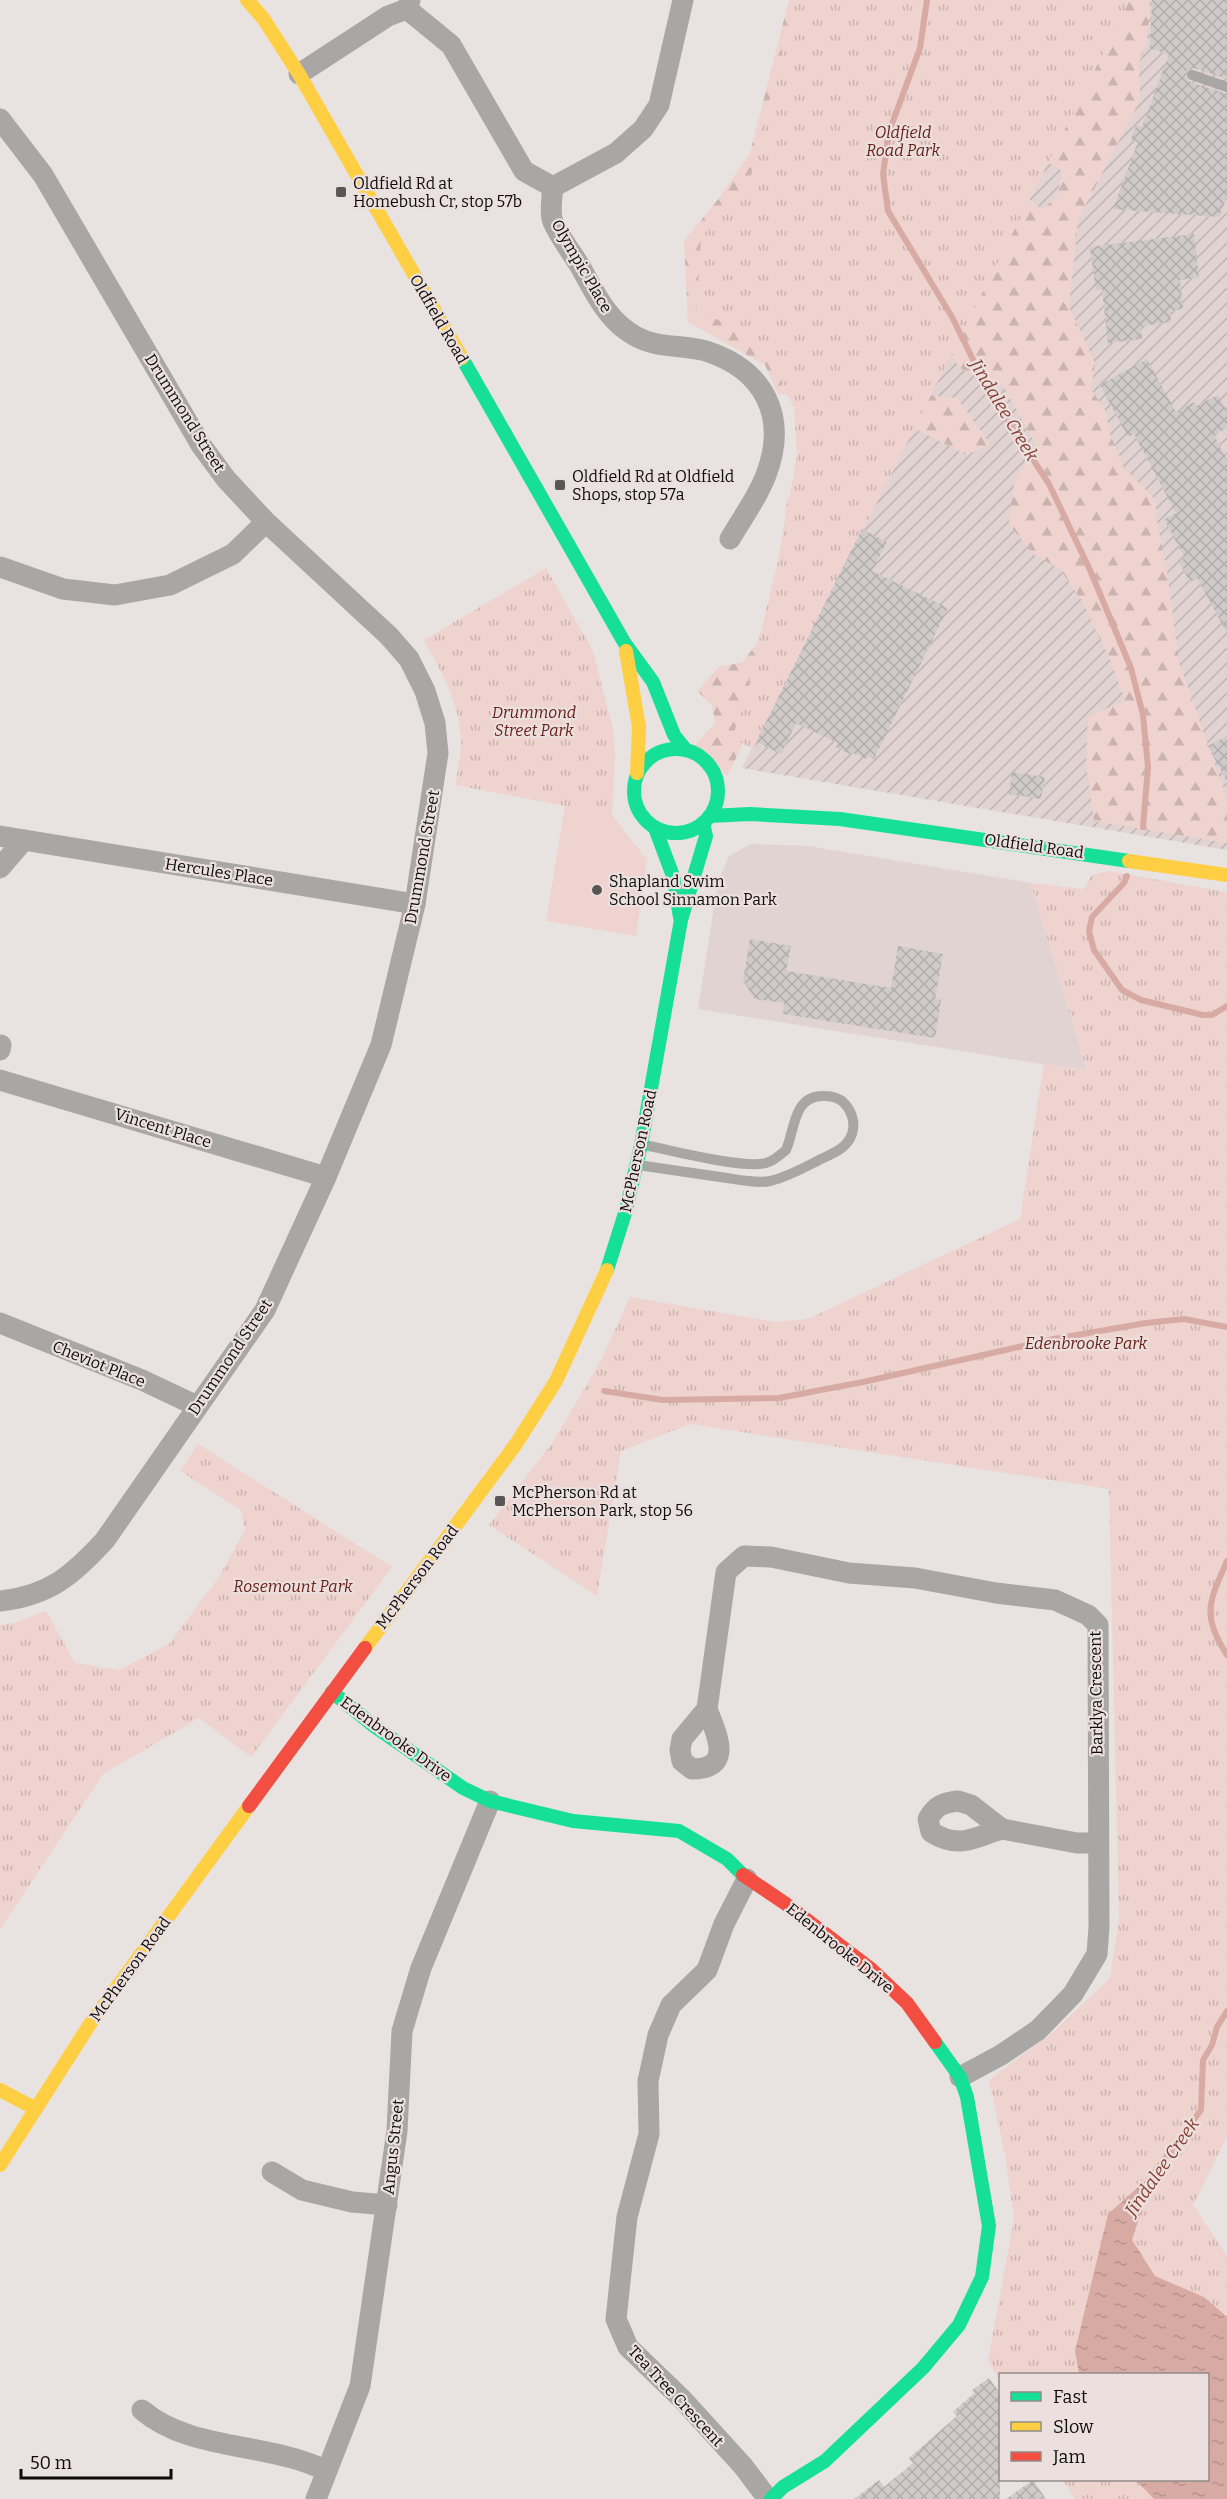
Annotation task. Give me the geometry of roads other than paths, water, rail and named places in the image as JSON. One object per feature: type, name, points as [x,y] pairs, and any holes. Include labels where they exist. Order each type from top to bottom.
[{"type":"street","name":"Oldfield Road","points":[[248,0],[263,18],[299,74],[624,642],[653,682],[674,735],[686,750]]},
{"type":"street","points":[[299,74],[408,4],[451,45],[524,171],[553,187],[616,153],[643,129],[659,105],[683,0]]},
{"type":"street","name":"Drummond Street","points":[[0,1601],[21,1599],[57,1584],[79,1569],[105,1540],[265,1310],[326,1177],[381,1046],[415,904],[438,753],[435,723],[425,691],[409,659],[389,636],[266,522],[226,479],[201,445],[44,175],[1,122]]},
{"type":"street","name":"Olympic Place","points":[[553,187],[552,219],[609,317],[635,336],[663,347],[704,351],[735,364],[752,376],[768,397],[775,425],[774,451],[765,477],[730,538]]},
{"type":"street","points":[[0,567],[63,590],[116,595],[170,585],[233,554],[266,522]]},
{"type":"street","name":"Oldfield Road","points":[[624,642],[639,727],[641,755],[637,773]]},
{"type":"street","points":[[671,749],[686,750],[698,755],[709,764],[723,791],[707,819],[692,830],[680,833],[667,832],[655,828],[638,810],[633,785],[637,773],[645,761],[657,753],[671,749]]},
{"type":"street","name":"Oldfield Road","points":[[768,801],[840,819]]},
{"type":"street","name":"Oldfield Road","points":[[707,819],[750,814],[840,819],[1227,875]]},
{"type":"street","points":[[681,920],[704,845],[707,819]]},
{"type":"street","points":[[655,828],[673,876],[681,920]]},
{"type":"street","name":"Hercules Place","points":[[1,835],[415,904]]},
{"type":"street","points":[[0,868],[24,840]]},
{"type":"street","name":"McPherson Road","points":[[0,2165],[90,2024],[516,1444],[556,1382],[607,1269],[626,1210],[641,1145],[681,920]]},
{"type":"street","name":"Vincent Place","points":[[0,1080],[326,1177]]},
{"type":"street","name":"Cheviot Place","points":[[0,1323],[142,1380],[197,1406]]},
{"type":"street","name":"Barklya Crescent","points":[[707,1709],[726,1572],[744,1556],[771,1557],[849,1573],[915,1578],[996,1593],[1055,1600],[1088,1615],[1098,1625],[1098,1954],[1073,1994],[1038,2030],[1001,2055],[960,2077]]},
{"type":"street","name":"Edenbrooke Drive","points":[[332,1692],[374,1726],[463,1788],[490,1801],[573,1821],[679,1831],[727,1859],[747,1879],[786,1904],[871,1969],[907,2003],[960,2077],[967,2097],[989,2226],[982,2277],[959,2325],[923,2368],[825,2461],[783,2487],[769,2499]]},
{"type":"street","name":"Angus Street","points":[[316,2499],[360,2386],[397,2131],[402,2031],[422,1968],[490,1801]]},
{"type":"street","points":[[1002,1828],[1077,1843],[1097,1842]]},
{"type":"street","name":"Tea Tree Crescent","points":[[747,1879],[724,1924],[707,1970],[671,2005],[658,2036],[648,2081],[649,2134],[627,2217],[616,2319],[628,2348],[682,2399],[743,2466],[769,2499]]},
{"type":"street","points":[[0,2090],[36,2109]]},
{"type":"street","points":[[272,2172],[302,2190],[352,2202],[387,2205]]},
{"type":"street","points":[[142,2410],[157,2423],[187,2434],[293,2458],[327,2470]]},
{"type":"lane","points":[[1192,75],[1227,87]]},
{"type":"lane","points":[[636,1165],[732,1179],[770,1181],[838,1151],[848,1143],[853,1131],[853,1120],[850,1110],[834,1096],[821,1095],[810,1099],[800,1107],[795,1117],[786,1150],[767,1163],[735,1162],[641,1145]]},
{"type":"lane","points":[[732,1179],[735,1162]]},
{"type":"water","points":[[1153,2174],[1132,2240],[1155,2276],[1204,2297],[1227,2317],[1227,2499],[1154,2499],[1137,2481],[1209,2481],[1209,2373],[1079,2373],[1075,2351],[1108,2214]]},
{"type":"waterway","name":"Jindalee Creek","points":[[927,0],[920,48],[889,132],[883,174],[888,211],[952,317],[988,390],[1049,484],[1090,570],[1131,668],[1143,715],[1148,767],[1143,827]]},
{"type":"waterway","name":"Jindalee Creek","points":[[1127,876],[1124,883],[1092,917],[1089,931],[1094,950],[1122,990],[1141,1000],[1203,1015],[1212,1015],[1227,1006]]},
{"type":"waterway","points":[[604,1391],[663,1400],[779,1398],[863,1382],[1054,1339],[1146,1323],[1184,1319],[1227,1327]]},
{"type":"waterway","name":"Jindalee Creek","points":[[1227,1561],[1210,1608],[1214,1629],[1227,1655]]},
{"type":"waterway","name":"Jindalee Creek","points":[[1149,2180],[1201,2110],[1203,2060],[1212,2045],[1217,2027],[1227,2011]]},
{"type":"place","name":"Oldfield Rd at Homebush Cr, stop 57b","points":[[341,192]]},
{"type":"place","name":"Oldfield Rd at Oldfield Shops, stop 57a","points":[[560,485]]},
{"type":"place","name":"Shapland Swim School Sinnamon Park","points":[[597,890]]},
{"type":"place","name":"McPherson Rd at McPherson Park, stop 56","points":[[500,1501]]},
{"type":"park label","name":"Oldfield Road Park","points":[[903,141]]},
{"type":"park label","name":"Drummond Street Park","points":[[534,721]]},
{"type":"park label","name":"Edenbrooke Park","points":[[1086,1343]]},
{"type":"park label","name":"Rosemount Park","points":[[293,1586]]}]
